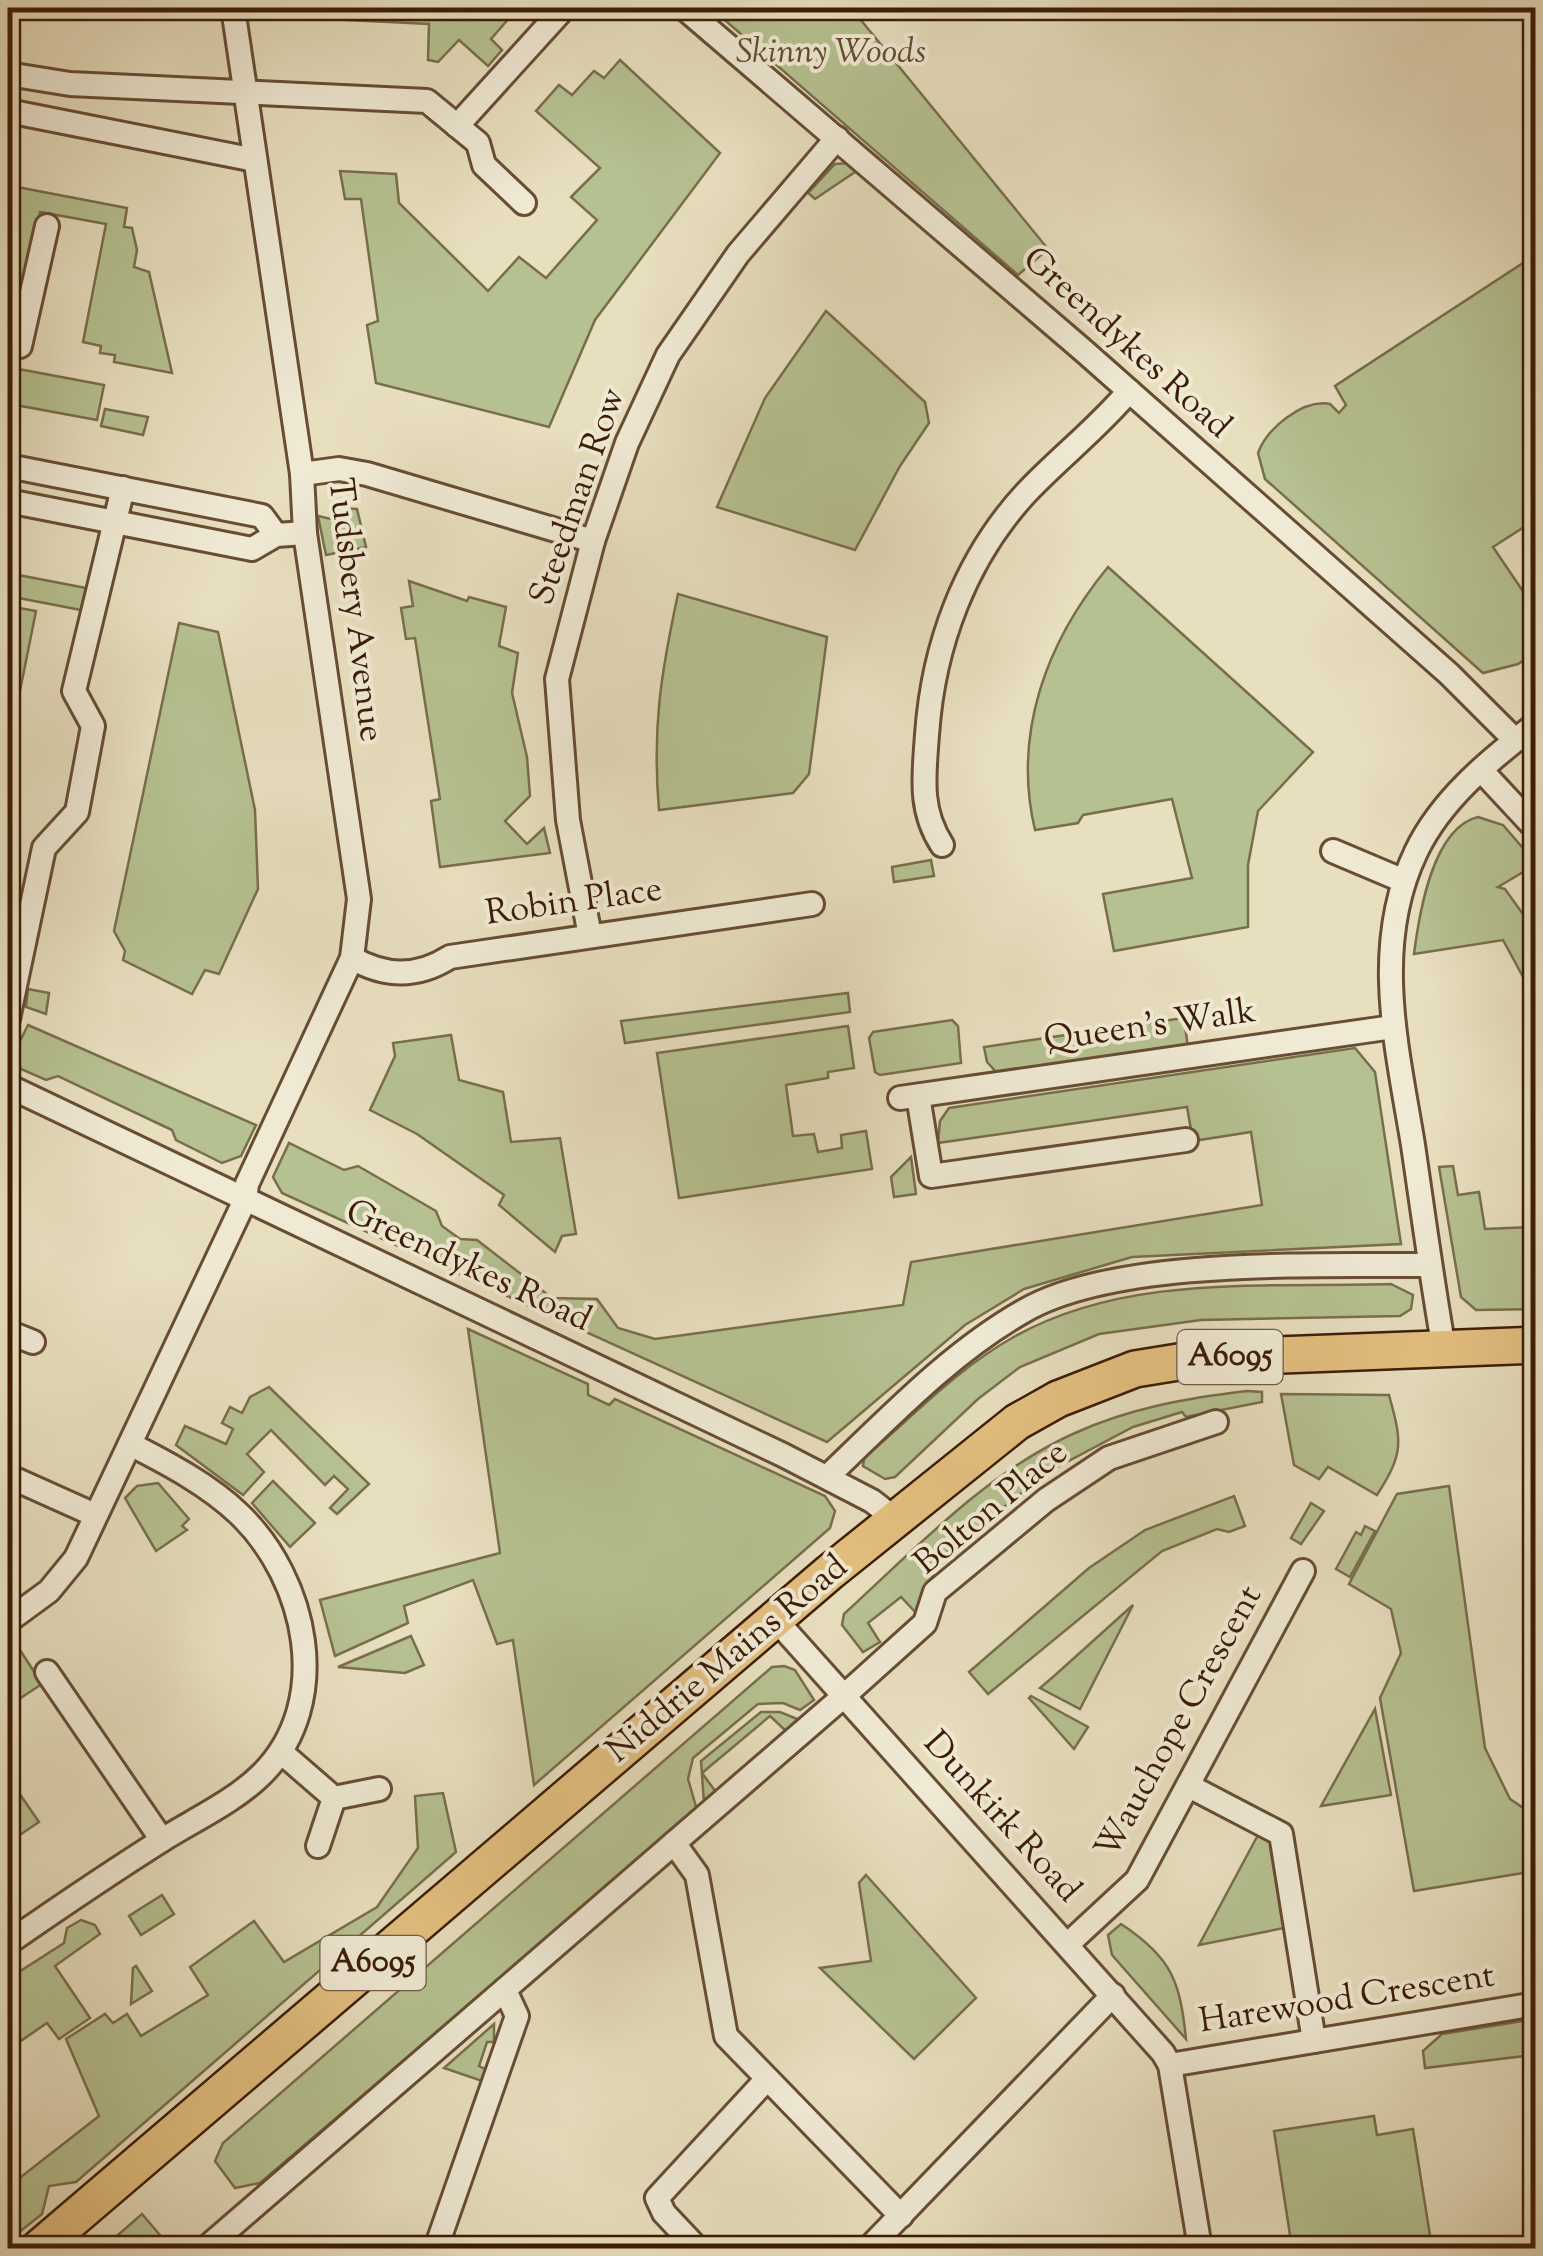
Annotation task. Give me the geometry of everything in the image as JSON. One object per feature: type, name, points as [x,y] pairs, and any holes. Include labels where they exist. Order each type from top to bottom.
[{"type":"main road","name":"Niddrie Mains Road","points":[[38,2248],[895,1519],[1016,1422],[1058,1400],[1136,1369],[1203,1358],[1536,1345]]},
{"type":"street","name":"Tudsbery Avenue","points":[[8,1621],[62,1576],[95,1515],[245,1200],[247,1184],[352,958],[359,900],[304,533],[302,474],[294,443],[232,8]]},
{"type":"street","points":[[457,126],[564,8]]},
{"type":"street","name":"Greendykes Road","points":[[684,8],[1129,391],[1449,674],[1515,740]]},
{"type":"street","points":[[8,74],[70,84],[427,101],[478,143],[484,165],[524,203]]},
{"type":"street","points":[[8,112],[255,160]]},
{"type":"street","name":"Steedman Row","points":[[590,936],[568,820],[558,678],[593,541],[628,443],[668,355],[738,254],[837,138]]},
{"type":"street","points":[[20,346],[46,226]]},
{"type":"street","points":[[8,290],[31,294]]},
{"type":"street","points":[[942,845],[926,821],[926,735],[938,660],[957,600],[990,540],[1024,495],[1129,391]]},
{"type":"street","points":[[8,466],[262,516],[276,535]]},
{"type":"street","points":[[302,474],[339,469],[368,474],[593,541]]},
{"type":"street","points":[[8,1019],[44,848],[77,812],[93,726],[74,690],[123,488]]},
{"type":"street","points":[[8,502],[252,548],[276,535],[304,533]]},
{"type":"street","points":[[1444,1350],[1393,1027],[1391,940],[1404,881],[1439,814],[1481,770],[1536,724]]},
{"type":"street","points":[[1481,770],[1536,830]]},
{"type":"street","points":[[1333,851],[1404,881]]},
{"type":"street","name":"Robin Place","points":[[352,958],[394,974],[432,968],[450,957],[812,904]]},
{"type":"street","name":"Queen's Walk","points":[[1186,1140],[931,1176],[909,1097],[1393,1027]]},
{"type":"street","name":"Greendykes Road","points":[[8,1086],[827,1477],[872,1501],[895,1519]]},
{"type":"street","points":[[827,1477],[971,1346],[1027,1309],[1087,1286],[1140,1276],[1429,1265]]},
{"type":"street","points":[[8,1332],[33,1342]]},
{"type":"street","name":"Bolton Place","points":[[844,1696],[924,1623],[935,1592],[1046,1500],[1109,1458],[1216,1422]]},
{"type":"street","points":[[8,1943],[246,1788],[281,1752],[298,1718],[306,1668],[300,1626],[285,1580],[271,1554],[239,1514],[202,1485],[130,1444]]},
{"type":"street","points":[[8,1476],[95,1515]]},
{"type":"street","name":"Wauchope Crescent","points":[[1068,1944],[1137,1880],[1303,1572]]},
{"type":"street","name":"Dunkirk Road","points":[[776,1620],[1114,1995],[1170,2064]]},
{"type":"street","points":[[47,1672],[162,1840]]},
{"type":"street","points":[[206,2248],[844,1696]]},
{"type":"street","points":[[281,1752],[334,1798]]},
{"type":"street","points":[[1189,1786],[1280,1834],[1314,2041]]},
{"type":"street","points":[[334,1798],[378,1790]]},
{"type":"street","points":[[318,1846],[334,1798]]},
{"type":"street","points":[[674,1844],[697,1875],[726,2036],[901,2216]]},
{"type":"street","points":[[436,2248],[517,2016],[505,1990]]},
{"type":"street","points":[[869,2248],[1114,1995]]},
{"type":"street","name":"Harewood Crescent","points":[[1170,2064],[1536,2004]]},
{"type":"street","points":[[1170,2064],[1200,2248]]},
{"type":"street","points":[[698,2248],[664,2213],[656,2198],[766,2080]]},
{"type":"green space","points":[[326,8],[518,8],[491,39],[502,50],[488,66],[459,40],[438,62],[428,60],[429,24],[327,19]]},
{"type":"green space","points":[[518,8],[549,8],[535,22]]},
{"type":"green space","name":"Skinny Woods","points":[[711,8],[851,8],[1048,249],[1018,275]]},
{"type":"green space","points":[[620,60],[720,153],[595,320],[549,427],[376,383],[367,325],[378,321],[361,199],[345,199],[340,171],[396,174],[399,203],[488,291],[519,257],[546,278],[597,220],[571,197],[600,168],[536,111],[559,85],[572,95],[594,71],[604,78]]},
{"type":"green space","points":[[851,163],[858,170],[815,199],[808,193],[835,164]]},
{"type":"green space","points":[[12,186],[127,208],[124,227],[132,228],[137,250],[134,267],[149,272],[172,373],[114,362],[115,355],[100,353],[101,346],[83,342],[106,224],[40,212],[26,284],[8,280]]},
{"type":"green space","points":[[1535,255],[1535,520],[1493,547],[1535,609],[1535,653],[1518,664],[1483,673],[1265,479],[1258,453],[1269,434],[1298,411],[1330,404],[1339,413],[1346,405],[1335,386]]},
{"type":"green space","points":[[826,311],[925,402],[929,423],[900,466],[855,550],[717,507],[765,398]]},
{"type":"green space","points":[[8,367],[104,385],[97,420],[10,404],[8,409]]},
{"type":"green space","points":[[105,409],[148,417],[143,435],[101,426]]},
{"type":"green space","points":[[334,508],[357,509],[366,547],[326,555],[318,516],[335,520]]},
{"type":"green space","points":[[1108,567],[1313,752],[1258,811],[1248,865],[1248,927],[1114,951],[1103,894],[1192,878],[1172,799],[1083,815],[1078,823],[1035,830],[1028,758],[1040,690],[1068,626]]},
{"type":"green space","points":[[8,573],[86,588],[81,610],[8,596]]},
{"type":"green space","points":[[409,581],[467,601],[469,597],[506,607],[499,646],[518,653],[512,693],[527,757],[530,796],[505,821],[527,844],[544,828],[550,853],[440,867],[431,801],[440,799],[415,638],[406,639],[401,608],[413,606]]},
{"type":"green space","points":[[678,594],[827,637],[809,774],[793,793],[659,810],[659,701]]},
{"type":"green space","points":[[8,606],[36,611],[8,751]]},
{"type":"green space","points":[[179,623],[218,632],[255,810],[258,889],[219,974],[205,970],[192,994],[123,960],[125,951],[114,931]]},
{"type":"green space","points":[[1478,817],[1503,825],[1535,862],[1535,871],[1528,875],[1525,871],[1498,887],[1505,889],[1535,931],[1535,999],[1503,940],[1414,954],[1424,896],[1439,855],[1462,824]]},
{"type":"green space","points":[[931,860],[934,876],[894,882],[892,867]]},
{"type":"green space","points":[[28,989],[49,993],[46,1014],[26,1007]]},
{"type":"green space","points":[[848,993],[850,1012],[625,1043],[621,1021]]},
{"type":"green space","points":[[1184,1018],[1188,1048],[998,1074],[987,1062],[984,1047]]},
{"type":"green space","points":[[952,1020],[958,1026],[961,1063],[880,1075],[875,1072],[869,1038],[873,1032]]},
{"type":"green space","points":[[28,1025],[256,1125],[241,1156],[222,1163],[176,1140],[172,1130],[58,1076],[46,1080],[21,1069],[14,1053]]},
{"type":"green space","points":[[848,1026],[854,1068],[828,1072],[828,1078],[786,1085],[793,1136],[814,1134],[818,1152],[842,1148],[841,1135],[866,1131],[872,1169],[679,1198],[657,1053]]},
{"type":"green space","points":[[451,1035],[459,1080],[503,1092],[511,1142],[560,1138],[576,1234],[562,1236],[555,1252],[499,1205],[504,1195],[417,1134],[370,1110],[395,1056],[393,1043]]},
{"type":"green space","points":[[1355,1048],[1375,1072],[1401,1244],[1132,1257],[1024,1289],[965,1325],[827,1442],[282,1193],[273,1177],[289,1143],[344,1170],[358,1166],[436,1211],[442,1226],[460,1239],[477,1240],[552,1298],[597,1299],[618,1328],[655,1339],[903,1305],[911,1262],[1262,1205],[1251,1132],[1193,1141],[1187,1107],[938,1143],[940,1121],[949,1108]]},
{"type":"green space","points":[[911,1157],[916,1194],[894,1197],[891,1177]]},
{"type":"green space","points":[[1453,1166],[1458,1195],[1479,1192],[1485,1229],[1535,1227],[1535,1309],[1476,1310],[1461,1297],[1439,1167]]},
{"type":"green space","points":[[1391,1284],[1413,1295],[1411,1309],[1400,1316],[1201,1320],[1099,1334],[1020,1367],[978,1399],[895,1477],[885,1479],[863,1466],[864,1458],[972,1364],[1012,1338],[1056,1317],[1148,1293],[1197,1288]]},
{"type":"green space","points":[[468,1329],[588,1384],[588,1395],[609,1405],[615,1399],[825,1496],[835,1511],[830,1528],[534,1785],[513,1640],[497,1644],[473,1580],[404,1606],[408,1623],[335,1656],[320,1600],[500,1553]]},
{"type":"green space","points":[[269,1387],[369,1484],[337,1514],[330,1508],[348,1489],[334,1476],[325,1485],[271,1430],[247,1454],[264,1472],[243,1495],[176,1445],[185,1426],[226,1444],[233,1429],[222,1423],[230,1407],[242,1413],[250,1397]]},
{"type":"green space","points":[[1247,1391],[1262,1392],[1262,1402],[1186,1417],[1182,1412],[1133,1427],[1048,1472],[938,1559],[918,1615],[901,1597],[868,1623],[880,1642],[863,1652],[842,1625],[844,1614],[953,1514],[1043,1449],[1096,1424],[1138,1411]]},
{"type":"green space","points":[[1281,1394],[1389,1395],[1398,1447],[1377,1495],[1328,1467],[1319,1479],[1294,1465]]},
{"type":"green space","points":[[273,1481],[315,1523],[290,1547],[252,1503]]},
{"type":"green space","points":[[158,1483],[189,1519],[182,1526],[187,1530],[156,1551],[125,1498],[137,1486]]},
{"type":"green space","points":[[1449,1486],[1485,1748],[1510,1799],[1535,1816],[1535,1871],[1414,1891],[1380,1698],[1401,1653],[1391,1609],[1349,1584],[1397,1494]]},
{"type":"green space","points":[[1234,1496],[1245,1526],[1229,1532],[1217,1529],[1162,1551],[988,1694],[969,1672],[1089,1568],[1145,1530]]},
{"type":"green space","points":[[1311,1503],[1324,1511],[1301,1544],[1291,1538]]},
{"type":"green space","points":[[1365,1526],[1375,1531],[1350,1577],[1336,1569],[1356,1532],[1361,1535]]},
{"type":"green space","points":[[1133,1605],[1080,1709],[1040,1688],[1053,1677]]},
{"type":"green space","points":[[411,1636],[424,1665],[405,1673],[338,1667]]},
{"type":"green space","points":[[20,1650],[42,1684],[19,1699],[13,1691],[8,1694],[8,1658]]},
{"type":"green space","points":[[772,1667],[795,1670],[814,1700],[800,1710],[783,1703],[758,1704],[693,1758],[688,1779],[697,1810],[260,2183],[235,2188],[215,2161],[223,2143]]},
{"type":"green space","points":[[1029,1698],[1088,1727],[1074,1749]]},
{"type":"green space","points":[[1375,1709],[1391,1795],[1321,1806]]},
{"type":"green space","points":[[761,1712],[780,1712],[802,1721],[788,1733],[770,1716],[702,1773],[716,1792],[704,1803],[701,1761]]},
{"type":"green space","points":[[8,1777],[39,1822],[8,1843]]},
{"type":"green space","points":[[443,1793],[456,1852],[76,2182],[49,2186],[42,2214],[8,2241],[8,2187],[99,2116],[66,2039],[105,2014],[113,2023],[127,2014],[141,2036],[208,1995],[190,1967],[254,1921],[284,1962],[377,1907],[418,1848],[415,1796]]},
{"type":"green space","points":[[1258,1835],[1275,1845],[1284,1928],[1199,1945]]},
{"type":"green space","points":[[866,1875],[976,1998],[914,2059],[820,1968],[871,1961],[859,1883]]},
{"type":"green space","points":[[162,1895],[174,1914],[141,1935],[129,1916]]},
{"type":"green space","points":[[81,1920],[95,1925],[100,1934],[55,1966],[90,2018],[59,2039],[47,2023],[9,2049],[8,2043],[19,2035],[8,2017],[8,1979],[64,1943],[67,1928]]},
{"type":"green space","points":[[1121,1924],[1151,1948],[1170,1972],[1186,2039],[1112,1955],[1108,1935]]},
{"type":"green space","points":[[136,1966],[152,1991],[131,2004],[133,1968]]},
{"type":"green space","points":[[1535,2019],[1535,2132],[1525,2056],[1425,2068],[1423,2051],[1442,2034]]},
{"type":"green space","points":[[494,2024],[494,2042],[487,2042],[479,2066],[487,2070],[482,2081],[444,2068]]},
{"type":"green space","points":[[1374,2116],[1377,2135],[1413,2129],[1432,2248],[1292,2248],[1274,2131]]},
{"type":"green space","points":[[142,2214],[171,2248],[103,2248]]}]
